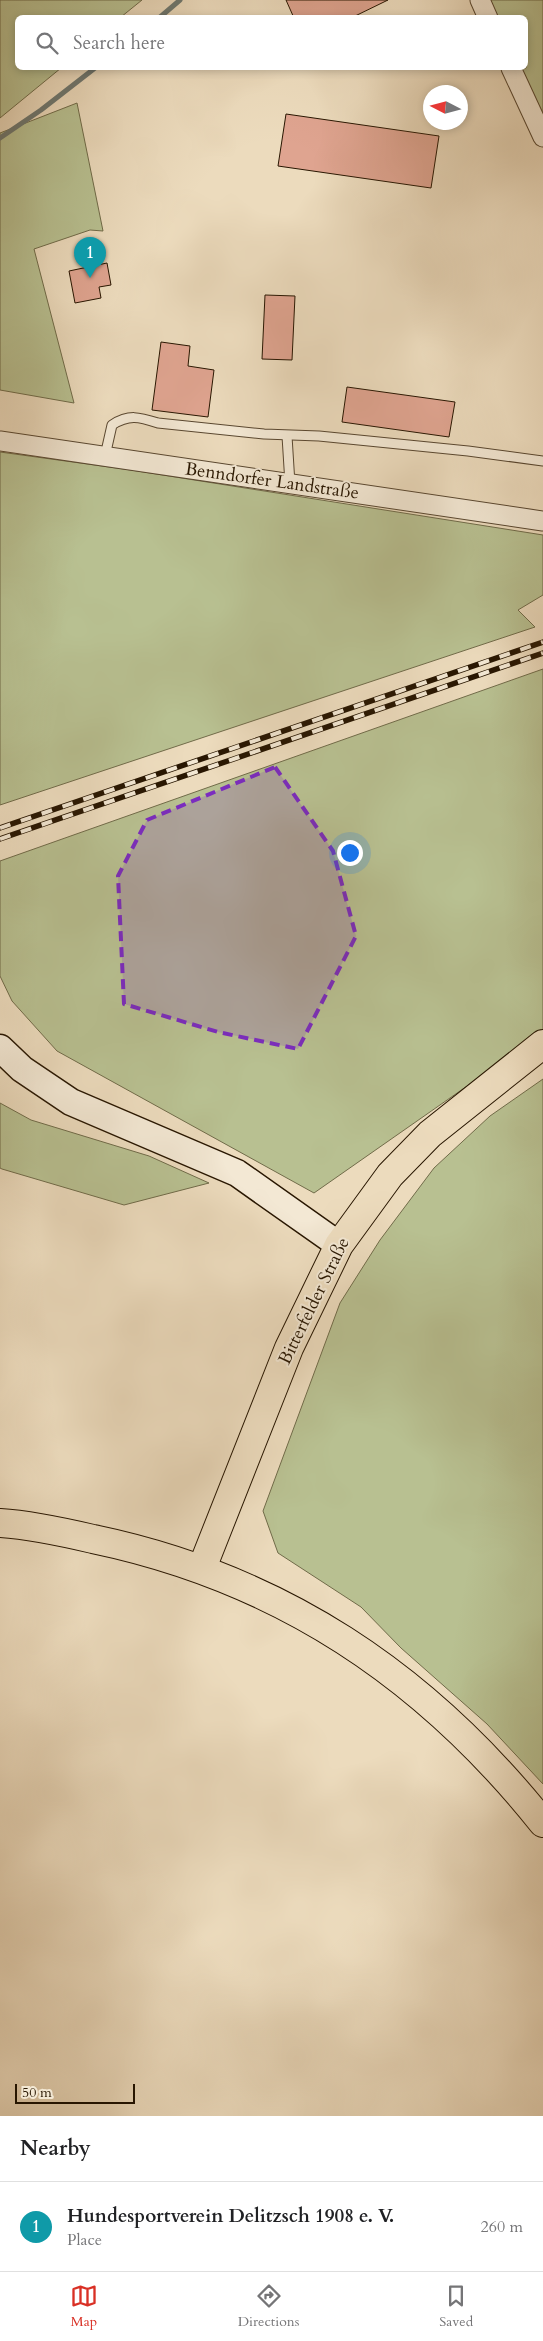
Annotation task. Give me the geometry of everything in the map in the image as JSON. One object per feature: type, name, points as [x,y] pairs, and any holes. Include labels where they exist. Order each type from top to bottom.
[{"type":"main road","name":"Bitterfelder Straße","points":[[202,1568],[289,1348],[339,1245],[390,1175],[430,1134],[543,1044]]},
{"type":"main road","points":[[0,1048],[22,1070],[71,1102],[236,1173],[339,1245]]},
{"type":"main road","points":[[0,1523],[120,1544],[202,1568],[260,1593],[318,1622],[388,1669],[463,1735],[511,1783],[543,1823]]},
{"type":"street","points":[[480,0],[487,15]]},
{"type":"street","points":[[512,70],[543,137]]},
{"type":"street","name":"Benndorfer Landstraße","points":[[0,441],[543,521]]},
{"type":"lane","points":[[106,456],[112,425],[123,418],[142,418],[158,423],[287,436],[319,436],[468,450],[543,461]]},
{"type":"lane","points":[[287,436],[290,484]]},
{"type":"highlighted area","points":[[275,767],[333,851],[356,936],[298,1049],[218,1032],[124,1004],[118,876],[147,820]]},
{"type":"green space","points":[[0,0],[142,0],[123,15],[15,15],[15,70],[59,70],[0,118]]},
{"type":"green space","points":[[480,0],[543,0],[543,137],[512,70],[528,70],[528,15],[487,15]]},
{"type":"green space","points":[[77,103],[103,231],[90,230],[34,249],[74,403],[0,390],[0,133]]},
{"type":"green space","points":[[0,452],[131,470],[543,535],[543,595],[518,610],[535,627],[0,805]]},
{"type":"green space","points":[[543,669],[543,1033],[314,1193],[57,1051],[12,1001],[0,976],[0,861]]},
{"type":"green space","points":[[543,1079],[543,1784],[487,1724],[401,1648],[361,1607],[278,1553],[263,1511],[340,1303],[380,1240],[434,1168],[490,1116]]},
{"type":"green space","points":[[0,1103],[31,1120],[149,1156],[209,1183],[124,1205],[2,1169],[0,1168]]},
{"type":"building","points":[[286,0],[388,0],[357,15],[293,15]]},
{"type":"building","points":[[286,114],[439,136],[431,188],[278,166]]},
{"type":"building","points":[[107,263],[111,285],[99,287],[101,298],[75,303],[69,271]]},
{"type":"building","points":[[265,295],[295,296],[292,360],[262,359]]},
{"type":"building","points":[[161,342],[190,346],[188,366],[214,370],[208,417],[152,410]]},
{"type":"building","points":[[347,387],[455,402],[449,437],[342,422]]},
{"type":"waterway","points":[[162,15],[180,0]]},
{"type":"waterway","points":[[0,138],[41,110],[92,70]]},
{"type":"railway","points":[[0,828],[543,642]]},
{"type":"railway","points":[[0,839],[543,653]]},
{"type":"place","name":"Hundesportverein Delitzsch 1908 e. V.","points":[[90,278]]}]
